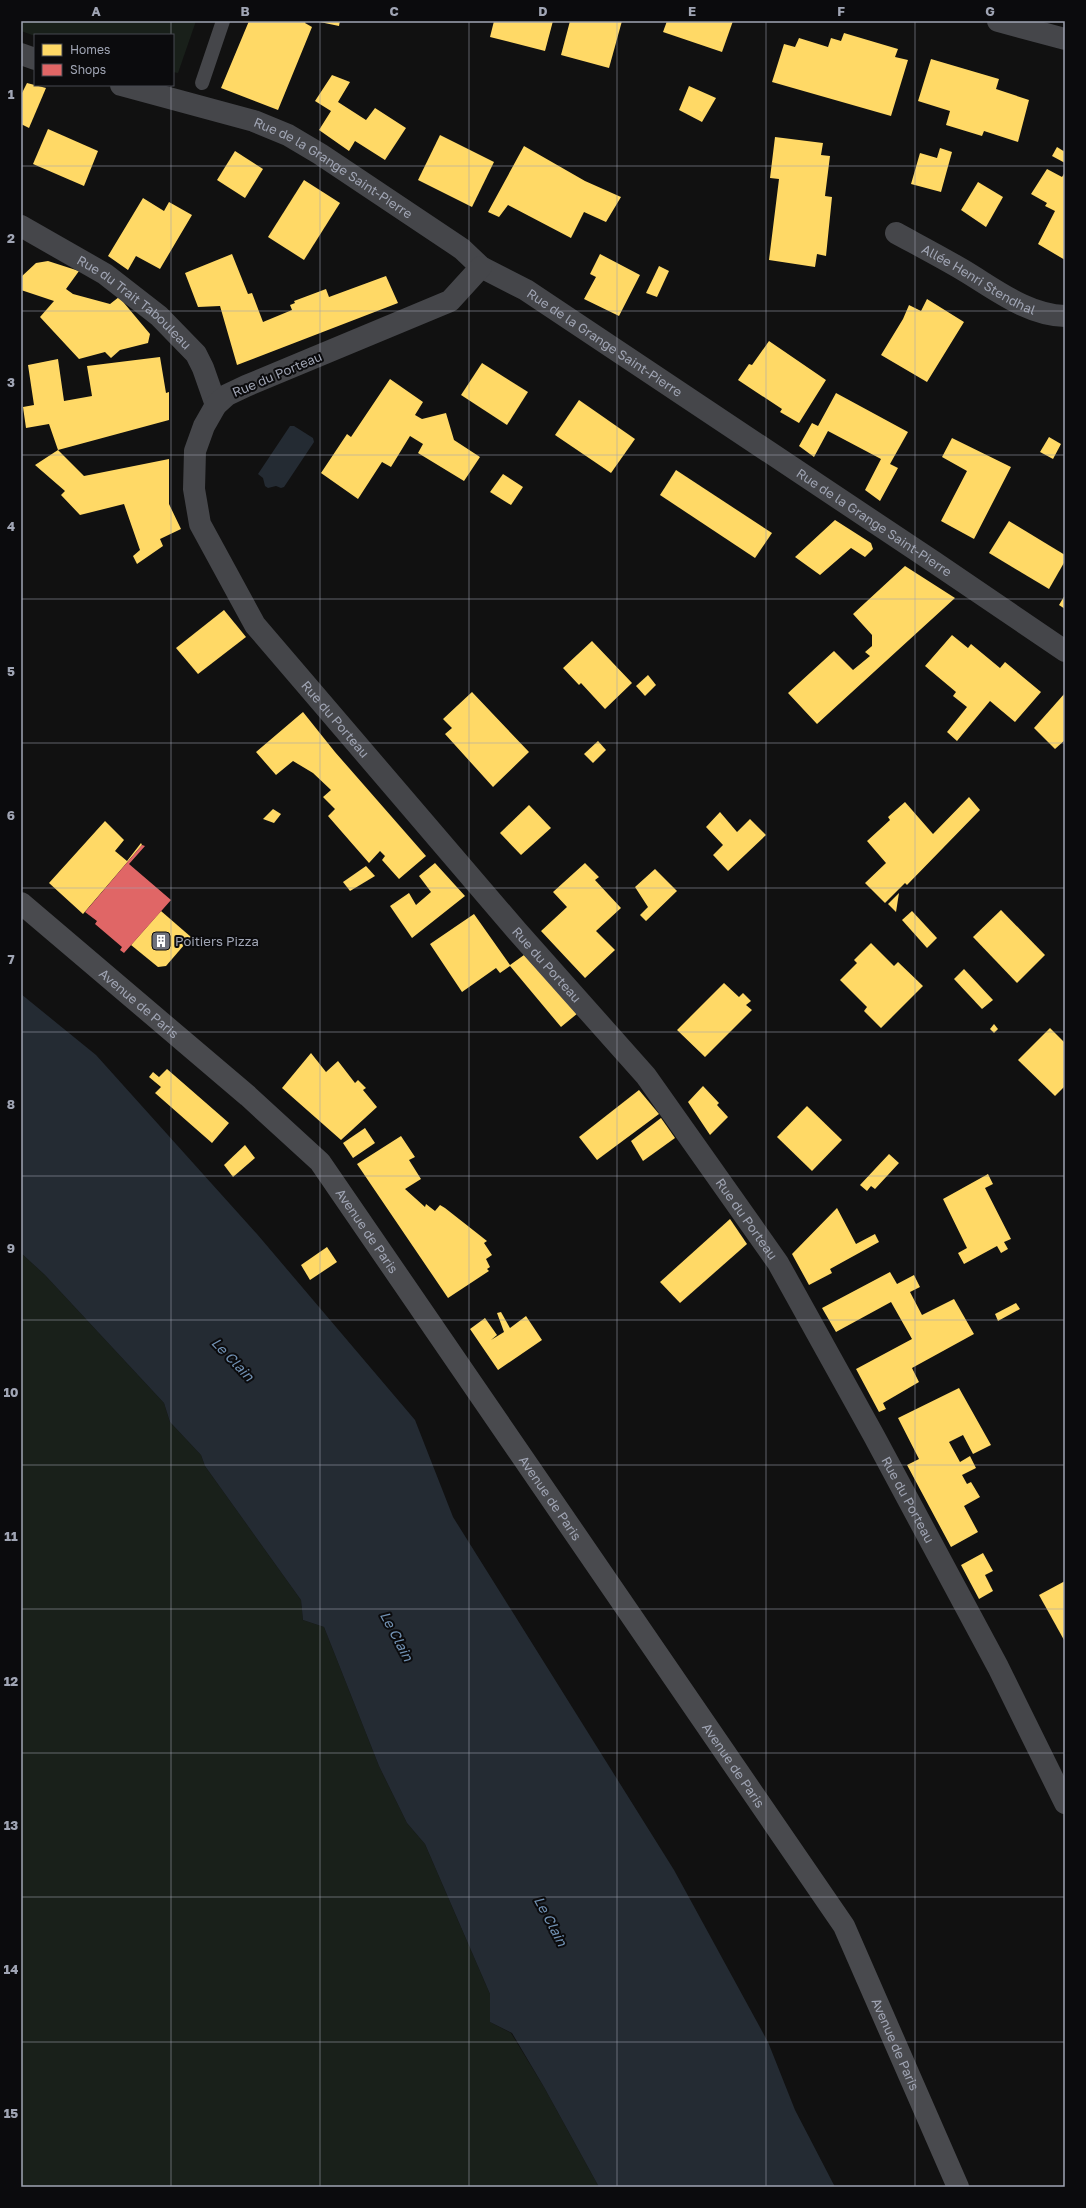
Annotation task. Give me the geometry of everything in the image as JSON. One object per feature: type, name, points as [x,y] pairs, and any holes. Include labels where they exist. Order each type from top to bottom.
[{"type":"main road","name":"Avenue de Paris","points":[[21,903],[248,1096],[320,1162],[844,1926],[958,2187]]},
{"type":"street","points":[[998,21],[1065,39]]},
{"type":"street","points":[[21,54],[34,59]]},
{"type":"street","name":"Rue de la Grange Saint-Pierre","points":[[125,86],[254,121],[288,135],[320,154],[462,249],[481,267],[532,294],[1065,651]]},
{"type":"street","name":"Rue du Trait Tabouleau","points":[[21,226],[105,274],[158,316],[186,342],[196,354],[203,368],[216,405]]},
{"type":"street","name":"Allée Henri Stendhal","points":[[896,233],[1026,308],[1051,316],[1065,316]]},
{"type":"street","name":"Rue du Porteau","points":[[481,267],[450,301],[246,386],[227,395],[216,405],[204,426],[195,451],[194,489],[200,524],[255,625],[517,931],[646,1076],[778,1263],[874,1436],[994,1660],[1065,1803]]},
{"type":"lane","points":[[202,83],[223,21]]},
{"type":"shaded area","points":[[21,21],[196,21],[178,73],[174,72],[174,34],[34,34],[34,36],[21,31]]},
{"type":"shaded area","points":[[21,1253],[45,1275],[164,1403],[170,1422],[201,1455],[205,1466],[301,1600],[303,1620],[324,1627],[379,1766],[407,1823],[425,1844],[490,1994],[490,2022],[511,2033],[544,2087],[599,2187],[21,2187]]},
{"type":"water","points":[[290,426],[294,426],[313,438],[314,442],[284,487],[281,488],[276,486],[268,488],[265,486],[263,478],[258,474]]},
{"type":"water","name":"Le Clain","points":[[21,994],[96,1055],[257,1234],[415,1420],[453,1517],[674,1870],[768,2042],[795,2110],[835,2187],[599,2187],[544,2087],[512,2033],[490,2022],[490,1994],[425,1844],[407,1823],[379,1766],[324,1627],[303,1620],[301,1600],[205,1466],[201,1455],[170,1422],[164,1403],[45,1275],[21,1253]]},
{"type":"building: Homes","points":[[249,21],[306,21],[305,23],[312,27],[278,110],[221,88]]},
{"type":"building: Homes","points":[[315,21],[340,21],[339,26]]},
{"type":"building: Homes","points":[[494,21],[553,21],[545,51],[490,37]]},
{"type":"building: Homes","points":[[570,21],[622,21],[609,68],[561,55]]},
{"type":"building: Homes","points":[[667,21],[733,21],[722,52],[663,32]]},
{"type":"building: Homes","points":[[844,33],[898,49],[895,57],[908,60],[891,116],[772,82],[784,44],[795,47],[799,38],[828,47],[831,38],[841,41]]},
{"type":"building: Homes","points":[[931,59],[999,79],[996,89],[1029,100],[1018,142],[984,131],[982,136],[946,125],[950,111],[918,101]]},
{"type":"building: Homes","points":[[332,75],[350,82],[338,102],[366,120],[375,108],[406,128],[385,160],[355,141],[349,151],[319,130],[331,111],[315,101]]},
{"type":"building: Homes","points":[[27,83],[46,88],[29,128],[21,124],[21,95]]},
{"type":"building: Homes","points":[[689,86],[716,98],[702,122],[679,110]]},
{"type":"building: Homes","points":[[48,129],[98,151],[84,186],[33,164]]},
{"type":"building: Homes","points":[[440,135],[494,162],[472,207],[418,180]]},
{"type":"building: Homes","points":[[775,137],[823,143],[821,155],[830,156],[825,196],[832,197],[826,256],[817,254],[815,267],[769,260],[779,179],[770,178]]},
{"type":"building: Homes","points":[[524,146],[585,181],[621,197],[606,222],[584,212],[571,238],[508,205],[499,217],[488,212]]},
{"type":"building: Homes","points":[[1057,147],[1065,152],[1065,163],[1052,156]]},
{"type":"building: Homes","points":[[940,148],[952,152],[941,192],[911,184],[920,153],[937,158]]},
{"type":"building: Homes","points":[[235,151],[263,169],[245,198],[217,180]]},
{"type":"building: Homes","points":[[1047,169],[1062,177],[1065,172],[1065,260],[1038,244],[1055,211],[1045,206],[1047,203],[1031,194]]},
{"type":"building: Homes","points":[[304,180],[340,203],[304,260],[268,237]]},
{"type":"building: Homes","points":[[978,182],[1003,197],[986,227],[961,210]]},
{"type":"building: Homes","points":[[143,198],[164,211],[169,202],[192,215],[160,269],[136,256],[128,270],[108,256]]},
{"type":"building: Homes","points":[[232,254],[248,294],[252,293],[263,322],[292,310],[290,305],[295,303],[294,301],[326,289],[329,297],[386,276],[398,303],[237,365],[220,306],[198,307],[185,273]]},
{"type":"building: Homes","points":[[600,254],[640,275],[619,316],[584,299],[596,277],[590,274]]},
{"type":"building: Homes","points":[[48,261],[79,271],[66,289],[73,294],[110,304],[119,297],[150,334],[148,343],[120,350],[111,358],[105,352],[79,359],[40,317],[54,301],[21,290],[21,277],[36,263]]},
{"type":"building: Homes","points":[[659,266],[669,271],[657,297],[646,293]]},
{"type":"building: Homes","points":[[927,299],[964,322],[927,382],[881,355],[903,319],[909,305],[921,311]]},
{"type":"building: Homes","points":[[769,341],[826,380],[799,423],[780,412],[782,409],[738,380],[749,364],[752,365]]},
{"type":"building: Homes","points":[[160,357],[166,393],[169,392],[169,420],[58,450],[49,424],[26,428],[23,407],[34,405],[28,365],[58,359],[64,401],[92,396],[87,366]]},
{"type":"building: Homes","points":[[482,363],[528,392],[507,425],[461,395]]},
{"type":"building: Homes","points":[[390,379],[423,402],[415,415],[422,419],[446,413],[454,440],[480,457],[464,481],[418,453],[423,444],[410,436],[391,467],[382,462],[358,499],[321,473],[347,434],[351,437]]},
{"type":"building: Homes","points":[[836,393],[908,432],[890,464],[898,468],[880,501],[865,490],[881,459],[828,431],[814,457],[799,446],[812,423],[818,426]]},
{"type":"building: Homes","points":[[579,400],[635,439],[611,473],[555,435]]},
{"type":"building: Homes","points":[[1049,437],[1061,444],[1053,459],[1040,452]]},
{"type":"building: Homes","points":[[952,438],[1011,467],[974,539],[941,521],[967,471],[942,457]]},
{"type":"building: Homes","points":[[58,450],[84,476],[169,459],[169,504],[181,529],[160,539],[163,546],[137,564],[133,556],[140,550],[124,504],[80,515],[61,495],[65,491],[35,465]]},
{"type":"building: Homes","points":[[676,470],[772,533],[755,558],[660,495]]},
{"type":"building: Homes","points":[[503,474],[523,487],[511,505],[490,492]]},
{"type":"building: Homes","points":[[835,520],[871,543],[873,549],[865,557],[851,548],[820,575],[795,557]]},
{"type":"building: Homes","points":[[1009,521],[1065,555],[1065,561],[1049,589],[989,553]]},
{"type":"building: Homes","points":[[905,566],[955,598],[817,724],[788,693],[834,651],[853,670],[870,656],[865,652],[872,646],[872,635],[853,614]]},
{"type":"building: Homes","points":[[1065,595],[1065,609],[1059,605]]},
{"type":"building: Homes","points":[[224,610],[246,637],[198,674],[176,648]]},
{"type":"building: Homes","points":[[952,635],[968,648],[971,644],[1000,668],[1005,662],[1041,692],[1015,722],[990,701],[957,741],[947,732],[967,707],[953,696],[956,692],[925,666]]},
{"type":"building: Homes","points":[[592,641],[632,683],[605,709],[581,683],[579,685],[563,668]]},
{"type":"building: Homes","points":[[648,675],[656,685],[645,696],[636,686]]},
{"type":"building: Homes","points":[[472,692],[529,752],[493,787],[445,734],[452,728],[443,719]]},
{"type":"building: Homes","points":[[1065,693],[1065,740],[1055,749],[1034,728]]},
{"type":"building: Homes","points":[[303,712],[335,752],[426,856],[399,879],[382,860],[385,856],[380,851],[369,863],[328,816],[335,809],[323,797],[331,790],[313,773],[293,761],[276,775],[256,752]]},
{"type":"building: Homes","points":[[598,741],[606,750],[593,763],[584,754]]},
{"type":"building: Homes","points":[[969,797],[980,810],[907,885],[905,883],[885,903],[865,883],[886,863],[867,841],[890,820],[888,817],[905,802],[933,834]]},
{"type":"building: Homes","points":[[529,805],[551,828],[521,855],[500,833]]},
{"type":"building: Homes","points":[[273,809],[281,814],[274,823],[263,819]]},
{"type":"building: Homes","points":[[720,812],[737,832],[750,819],[766,835],[728,871],[713,855],[723,845],[706,827]]},
{"type":"building: Homes","points":[[105,821],[124,840],[115,851],[127,861],[141,843],[142,845],[83,914],[49,883]]},
{"type":"building: Homes","points":[[435,863],[465,896],[412,938],[390,906],[409,893],[416,905],[431,892],[419,876]]},
{"type":"building: Homes","points":[[585,863],[599,877],[595,880],[621,908],[596,931],[615,950],[585,978],[541,931],[567,907],[553,892]]},
{"type":"building: Homes","points":[[366,866],[375,876],[350,891],[343,882]]},
{"type":"building: Homes","points":[[655,869],[677,891],[646,921],[640,915],[648,907],[635,887]]},
{"type":"building: Homes","points":[[899,893],[896,912],[888,904]]},
{"type":"building: Homes","points":[[1001,910],[1045,955],[1017,983],[973,937]]},
{"type":"building: Homes","name":"Poitiers Pizza","points":[[161,911],[191,937],[166,966],[158,967],[131,945]]},
{"type":"building: Homes","points":[[912,911],[937,938],[927,948],[902,920]]},
{"type":"building: Homes","points":[[474,914],[510,965],[524,955],[578,1013],[561,1027],[510,966],[500,973],[496,968],[462,992],[430,944]]},
{"type":"building: Homes","points":[[871,943],[894,966],[898,962],[923,986],[881,1028],[864,1011],[867,1007],[840,980],[857,963],[854,960]]},
{"type":"building: Homes","points":[[964,969],[993,1000],[982,1009],[954,979]]},
{"type":"building: Homes","points":[[724,983],[739,997],[743,993],[751,1001],[746,1005],[752,1010],[705,1057],[677,1030]]},
{"type":"building: Homes","points":[[994,1024],[998,1029],[994,1033],[990,1029]]},
{"type":"building: Homes","points":[[1050,1028],[1065,1043],[1065,1086],[1055,1096],[1018,1060]]},
{"type":"building: Homes","points":[[311,1053],[326,1072],[338,1061],[355,1083],[358,1080],[366,1088],[363,1090],[377,1107],[341,1140],[282,1088]]},
{"type":"building: Homes","points":[[167,1069],[229,1123],[212,1143],[155,1093],[161,1087],[149,1077],[153,1072],[159,1077]]},
{"type":"building: Homes","points":[[703,1086],[719,1103],[717,1105],[728,1117],[710,1135],[688,1102]]},
{"type":"building: Homes","points":[[639,1090],[659,1114],[597,1160],[579,1137]]},
{"type":"building: Homes","points":[[807,1106],[842,1140],[812,1171],[777,1137]]},
{"type":"building: Homes","points":[[661,1118],[675,1138],[643,1161],[631,1141]]},
{"type":"building: Homes","points":[[365,1128],[375,1143],[353,1158],[343,1143]]},
{"type":"building: Homes","points":[[401,1136],[415,1157],[409,1160],[421,1179],[405,1189],[425,1207],[426,1204],[435,1211],[440,1205],[445,1208],[487,1241],[484,1243],[492,1255],[486,1259],[490,1267],[487,1269],[489,1271],[448,1298],[357,1164]]},
{"type":"building: Homes","points":[[245,1145],[255,1158],[233,1177],[224,1165]]},
{"type":"building: Homes","points":[[889,1154],[899,1163],[875,1189],[871,1186],[867,1191],[860,1185]]},
{"type":"building: Homes","points":[[988,1174],[993,1184],[985,1188],[1011,1239],[1004,1242],[1008,1249],[1001,1253],[997,1246],[964,1264],[958,1253],[967,1248],[943,1199]]},
{"type":"building: Homes","points":[[837,1208],[856,1244],[875,1234],[879,1242],[830,1269],[832,1273],[809,1285],[792,1254]]},
{"type":"building: Homes","points":[[730,1219],[747,1244],[680,1303],[660,1282]]},
{"type":"building: Homes","points":[[327,1247],[337,1262],[310,1280],[301,1265]]},
{"type":"building: Homes","points":[[890,1272],[897,1284],[914,1275],[920,1287],[910,1292],[922,1315],[954,1299],[974,1334],[912,1368],[919,1382],[883,1403],[886,1409],[879,1412],[856,1369],[912,1339],[891,1302],[836,1332],[822,1308]]},
{"type":"building: Homes","points":[[1016,1303],[1020,1309],[998,1321],[995,1314]]},
{"type":"building: Homes","points":[[501,1312],[510,1328],[526,1316],[542,1340],[498,1370],[470,1329],[485,1318],[497,1335],[491,1340],[504,1332],[497,1313]]},
{"type":"building: Homes","points":[[959,1388],[991,1445],[973,1454],[963,1435],[949,1442],[960,1462],[970,1456],[976,1468],[962,1475],[967,1484],[971,1482],[980,1497],[964,1506],[978,1532],[951,1547],[907,1465],[919,1459],[898,1418]]},
{"type":"building: Homes","points":[[983,1553],[993,1571],[985,1575],[993,1591],[979,1599],[961,1565]]},
{"type":"building: Homes","points":[[1065,1581],[1065,1639],[1064,1640],[1039,1595]]},
{"type":"building: Shops","points":[[142,845],[145,846],[129,864],[171,900],[124,953],[120,950],[122,947],[95,924],[97,921],[85,912]]},
{"type":"place","name":"Poitiers Pizza","points":[[161,941]]}]
